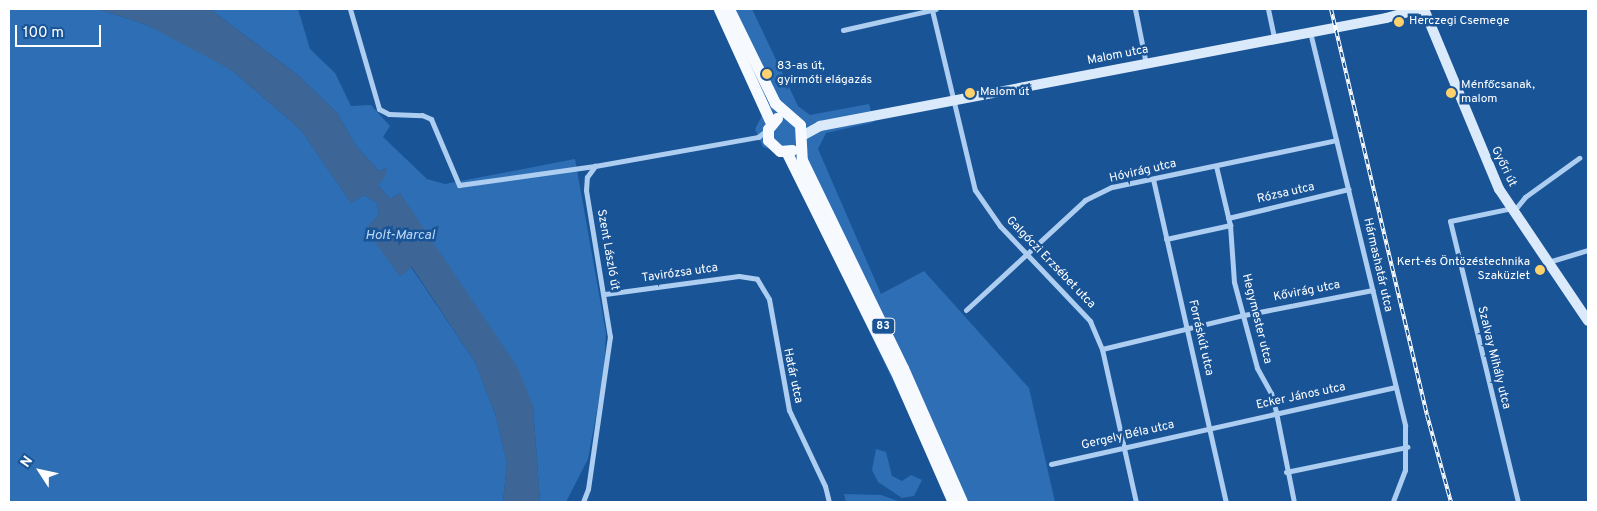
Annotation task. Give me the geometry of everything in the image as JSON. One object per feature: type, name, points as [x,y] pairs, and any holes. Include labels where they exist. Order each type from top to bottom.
[{"type":"main road","points":[[719,9],[769,126],[771,144],[786,151],[799,130]]},
{"type":"main road","points":[[728,9],[775,103],[799,130]]},
{"type":"main road","name":"Malom utca","points":[[799,130],[1146,64],[1420,9]]},
{"type":"main road","name":"Győri út","points":[[1424,9],[1488,168],[1512,209],[1588,321]]},
{"type":"main road","points":[[769,126],[780,117],[799,130]]},
{"type":"main road","name":"83","points":[[799,130],[802,160],[904,368],[962,502]]},
{"type":"main road","name":"83","points":[[786,151],[898,377],[953,502]]},
{"type":"street","points":[[350,9],[379,109],[389,114],[422,115],[431,119],[459,185],[594,166],[758,137],[769,126]]},
{"type":"street","points":[[843,30],[934,9]]},
{"type":"street","name":"Galgóczi Erzsébet utca","points":[[934,9],[974,190],[1000,226],[1090,321],[1102,350],[1136,502]]},
{"type":"street","points":[[1135,9],[1146,64]]},
{"type":"street","points":[[1268,9],[1274,38]]},
{"type":"street","name":"Hármashatár utca","points":[[1310,32],[1406,426],[1405,470],[1393,502]]},
{"type":"street","points":[[758,137],[771,144]]},
{"type":"street","name":"Hóvirág utca","points":[[966,310],[1085,200],[1112,187],[1336,140]]},
{"type":"street","points":[[1512,209],[1579,158]]},
{"type":"street","name":"Szent László út","points":[[583,502],[607,371],[610,337],[605,294],[586,190],[587,178],[594,166]]},
{"type":"street","name":"Hegymester utca","points":[[1216,166],[1230,226],[1234,282],[1257,368],[1271,393],[1286,472],[1294,502]]},
{"type":"street","name":"Forráskút utca","points":[[1153,179],[1226,502]]},
{"type":"street","name":"Rózsa utca","points":[[1228,218],[1349,189]]},
{"type":"street","name":"Szalvay Mihály utca","points":[[1512,209],[1450,221],[1518,502]]},
{"type":"street","points":[[1166,239],[1230,226]]},
{"type":"street","points":[[1548,262],[1588,250]]},
{"type":"street","name":"Tavirózsa utca","points":[[605,294],[739,276],[757,279]]},
{"type":"street","name":"Határ utca","points":[[757,279],[769,299],[789,410],[826,486],[829,502]]},
{"type":"street","name":"Kővirág utca","points":[[1102,350],[1244,315],[1372,290]]},
{"type":"street","name":"Ecker János utca","points":[[1210,428],[1395,387]]},
{"type":"street","name":"Gergely Béla utca","points":[[1051,464],[1123,446],[1210,428]]},
{"type":"street","points":[[1286,472],[1407,447]]},
{"type":"shaded area","points":[[9,9],[98,9],[147,25],[197,49],[233,71],[301,130],[351,203],[364,195],[377,203],[379,215],[366,229],[400,276],[411,267],[475,362],[495,413],[507,463],[503,502],[9,502]]},
{"type":"shaded area","points":[[210,9],[298,9],[310,49],[335,73],[351,106],[371,105],[390,126],[383,137],[427,179],[445,184],[575,159],[606,333],[604,372],[588,459],[566,502],[540,502],[533,406],[400,193],[390,199],[377,184],[387,168],[379,171],[356,146],[337,113],[299,76]]},
{"type":"shaded area","points":[[714,9],[752,9],[798,106],[810,115],[869,104],[874,122],[826,133],[818,149],[881,294],[924,271],[1029,388],[1055,502],[951,502],[784,153],[763,147],[755,129],[766,108]]},
{"type":"shaded area","points":[[876,449],[886,452],[892,476],[902,481],[911,475],[922,480],[914,496],[902,498],[878,482],[872,470]]},
{"type":"shaded area","points":[[844,494],[881,495],[901,502],[846,502]]},
{"type":"water","name":"Holt-Marcal","points":[[98,9],[210,9],[299,76],[337,113],[356,146],[379,171],[387,168],[385,177],[378,185],[390,199],[400,193],[518,368],[533,406],[540,502],[503,502],[507,463],[495,413],[475,362],[412,267],[400,276],[365,229],[379,215],[377,203],[364,195],[351,203],[301,130],[233,71],[147,25]]},
{"type":"railway","points":[[1331,9],[1427,415],[1451,502]]},
{"type":"place","name":"Herczegi Csemege","points":[[1399,22]]},
{"type":"place","name":"83-as út, gyirmóti elágazás","points":[[767,74]]},
{"type":"place","name":"Malom út","points":[[970,93]]},
{"type":"place","name":"Ménfőcsanak, malom","points":[[1451,93]]},
{"type":"place","name":"Kert-és Öntözéstechnika Szaküzlet","points":[[1540,270]]}]
